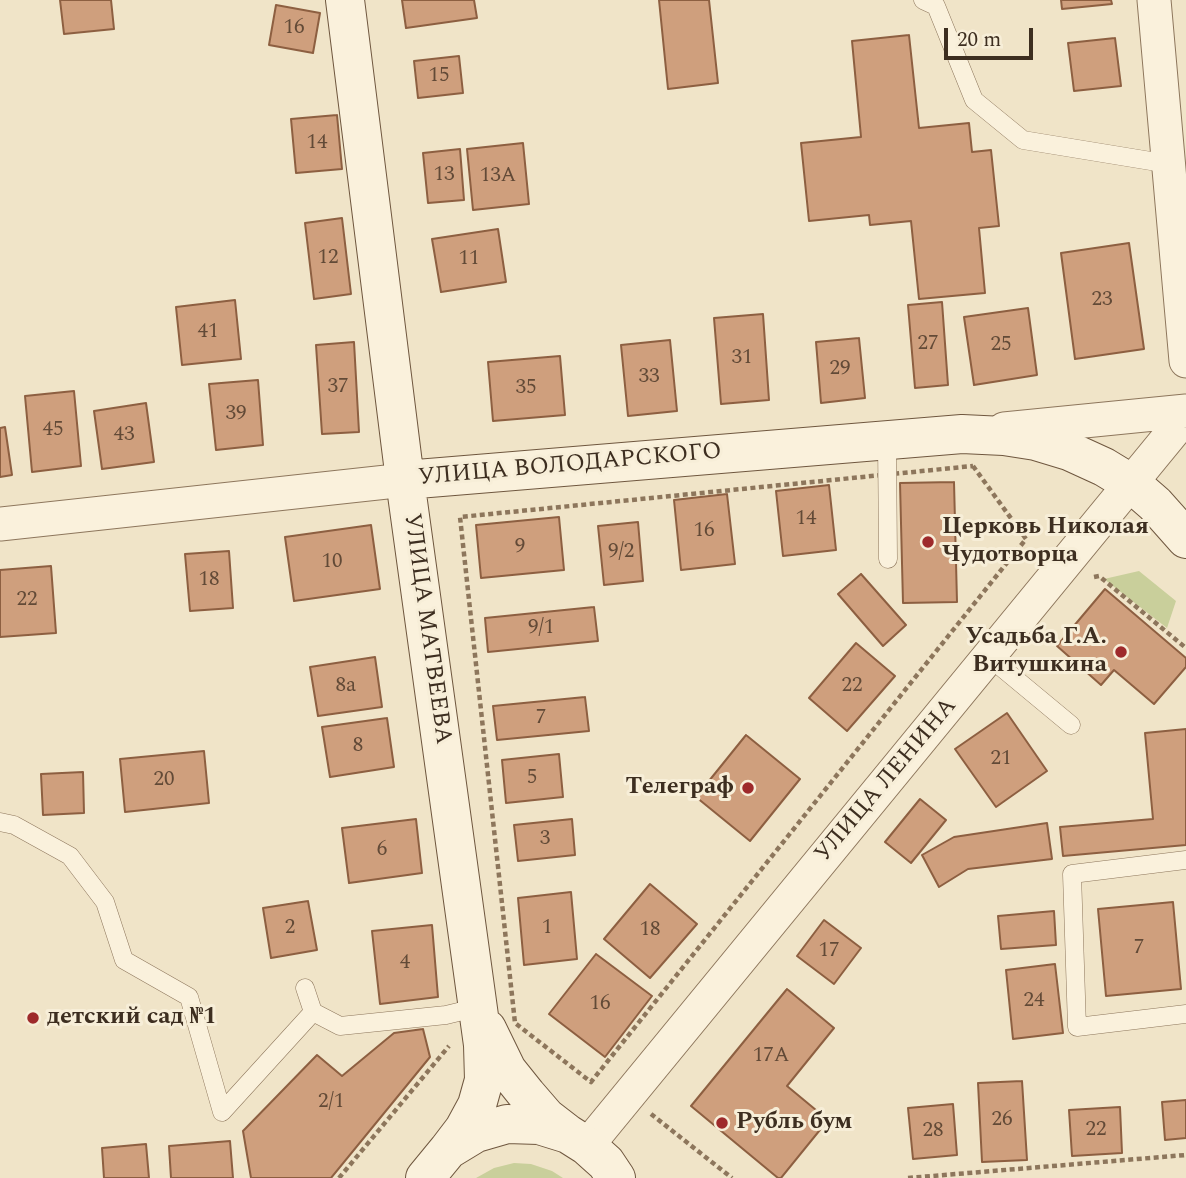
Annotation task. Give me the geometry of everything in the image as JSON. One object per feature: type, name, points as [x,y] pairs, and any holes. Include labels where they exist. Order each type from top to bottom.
[{"type":"main road","name":"УЛИЦА МАТВЕЕВА","points":[[345,0],[405,480],[462,1011]]},
{"type":"main road","name":"УЛИЦА ВОЛОДАРСКОГО","points":[[405,480],[887,457],[962,433],[1004,436],[1036,441],[1104,467],[1132,484],[1155,504],[1186,539]]},
{"type":"main road","points":[[462,1011],[492,1043],[508,1070],[546,1117],[600,1160]]},
{"type":"main road","points":[[431,1170],[464,1129],[477,1105],[484,1080],[483,1045],[462,1011]]},
{"type":"main road","points":[[431,1170],[476,1133],[507,1124],[538,1125],[600,1160]]},
{"type":"street","points":[[1154,0],[1186,361]]},
{"type":"street","points":[[962,433],[1186,413]]},
{"type":"street","name":"УЛИЦА ЛЕНИНА","points":[[600,1160],[989,657],[1132,484],[1186,413]]},
{"type":"street","name":"УЛИЦА ВОЛОДАРСКОГО","points":[[0,524],[405,480]]},
{"type":"lane","points":[[923,0],[936,6],[974,100],[1023,140],[1169,163]]},
{"type":"lane","points":[[887,457],[888,559]]},
{"type":"lane","points":[[989,657],[1071,725]]},
{"type":"lane","points":[[0,822],[15,825],[70,856],[105,902],[124,960],[189,997],[222,1112],[313,1012]]},
{"type":"lane","points":[[1186,860],[1072,874],[1077,1027],[1186,1014]]},
{"type":"lane","points":[[304,988],[313,1012],[340,1026],[462,1011]]},
{"type":"path","points":[[887,457],[973,466],[1026,539],[591,1082],[515,1023],[460,517],[887,457]]},
{"type":"path","points":[[1098,576],[1186,648]]},
{"type":"path","points":[[339,1178],[449,1046],[462,1011]]},
{"type":"path","points":[[908,1178],[1186,1155]]},
{"type":"green space","points":[[1139,571],[1176,601],[1167,628],[1104,579]]},
{"type":"green space","points":[[514,1163],[531,1164],[563,1178],[476,1178],[494,1168]]},
{"type":"building","points":[[60,0],[111,0],[114,29],[64,34]]},
{"type":"building","points":[[402,0],[474,0],[477,18],[406,28]]},
{"type":"building","points":[[659,0],[709,0],[718,83],[668,89]]},
{"type":"building","points":[[1061,0],[1111,0],[1112,4],[1062,9]]},
{"type":"building","points":[[276,5],[320,13],[313,53],[269,45]]},
{"type":"building","points":[[909,35],[919,128],[969,123],[972,152],[991,150],[999,226],[979,228],[985,293],[919,299],[911,221],[870,225],[869,215],[809,221],[801,143],[861,137],[852,41]]},
{"type":"building","points":[[1115,38],[1121,86],[1074,91],[1068,43]]},
{"type":"building","points":[[459,56],[463,93],[418,98],[414,61]]},
{"type":"building","points":[[337,115],[342,169],[296,173],[291,119]]},
{"type":"building","points":[[523,143],[529,204],[473,210],[467,149]]},
{"type":"building","points":[[460,149],[464,200],[428,203],[423,153]]},
{"type":"building","points":[[342,218],[351,294],[314,299],[305,223]]},
{"type":"building","points":[[498,229],[506,282],[441,292],[432,239]]},
{"type":"building","points":[[1129,243],[1144,349],[1075,359],[1061,253]]},
{"type":"building","points":[[235,300],[241,359],[182,365],[176,307]]},
{"type":"building","points":[[942,302],[948,385],[915,388],[908,305]]},
{"type":"building","points":[[1028,308],[1037,375],[974,385],[964,317]]},
{"type":"building","points":[[763,314],[769,400],[721,404],[714,318]]},
{"type":"building","points":[[859,338],[865,398],[821,403],[816,342]]},
{"type":"building","points":[[670,340],[677,411],[628,416],[621,345]]},
{"type":"building","points":[[354,342],[359,432],[322,434],[316,345]]},
{"type":"building","points":[[560,356],[565,415],[493,421],[488,362]]},
{"type":"building","points":[[258,380],[263,445],[216,450],[209,384]]},
{"type":"building","points":[[74,391],[81,466],[32,472],[25,396]]},
{"type":"building","points":[[146,403],[154,462],[102,469],[94,411]]},
{"type":"building","points":[[5,427],[12,475],[0,477],[0,428]]},
{"type":"building","name":"Церковь Николая Чудотворца","points":[[954,482],[957,602],[903,603],[900,483]]},
{"type":"building","points":[[829,485],[836,550],[783,556],[776,491]]},
{"type":"building","points":[[727,494],[735,564],[681,570],[674,500]]},
{"type":"building","points":[[559,517],[564,570],[481,578],[476,525]]},
{"type":"building","points":[[638,522],[643,581],[604,585],[598,526]]},
{"type":"building","points":[[371,525],[380,589],[294,601],[285,537]]},
{"type":"building","points":[[229,551],[233,608],[190,611],[185,554]]},
{"type":"building","points":[[51,566],[56,633],[0,637],[0,570]]},
{"type":"building","points":[[861,574],[906,625],[883,646],[838,594]]},
{"type":"building","name":"Усадьба Г.А. Витушкина","points":[[1105,589],[1186,658],[1186,667],[1154,704],[1114,670],[1101,685],[1057,646]]},
{"type":"building","points":[[594,607],[598,641],[488,652],[485,618]]},
{"type":"building","points":[[856,643],[895,676],[847,731],[809,698]]},
{"type":"building","points":[[375,657],[382,707],[318,716],[310,667]]},
{"type":"building","points":[[585,697],[589,731],[497,740],[493,706]]},
{"type":"building","points":[[1007,713],[1047,771],[996,807],[955,749]]},
{"type":"building","points":[[387,718],[394,767],[330,777],[322,727]]},
{"type":"building","points":[[1186,729],[1186,845],[1063,856],[1060,827],[1153,819],[1145,733]]},
{"type":"building","name":"Телеграф","points":[[746,735],[800,779],[750,841],[696,797]]},
{"type":"building","points":[[204,751],[209,803],[125,812],[120,759]]},
{"type":"building","points":[[559,754],[563,797],[506,803],[502,760]]},
{"type":"building","points":[[83,772],[84,813],[43,815],[41,774]]},
{"type":"building","points":[[920,799],[946,820],[911,863],[885,842]]},
{"type":"building","points":[[416,819],[422,873],[349,883],[342,828]]},
{"type":"building","points":[[572,819],[575,855],[518,861],[514,825]]},
{"type":"building","points":[[1047,823],[1052,859],[968,869],[939,887],[922,855],[954,837]]},
{"type":"building","points":[[650,884],[697,924],[650,978],[604,939]]},
{"type":"building","points":[[571,892],[577,959],[524,965],[518,898]]},
{"type":"building","points":[[308,901],[317,950],[271,958],[263,908]]},
{"type":"building","points":[[1173,902],[1181,989],[1106,996],[1098,909]]},
{"type":"building","points":[[1054,911],[1056,945],[1001,949],[998,916]]},
{"type":"building","points":[[824,920],[861,948],[834,984],[797,956]]},
{"type":"building","points":[[432,925],[438,997],[380,1004],[372,931]]},
{"type":"building","points":[[596,954],[652,996],[605,1057],[549,1014]]},
{"type":"building","points":[[1055,964],[1063,1033],[1013,1039],[1006,970]]},
{"type":"building","points":[[787,989],[834,1028],[787,1086],[828,1120],[781,1178],[778,1178],[691,1106]]},
{"type":"building","points":[[423,1029],[430,1057],[331,1178],[251,1178],[243,1131],[317,1055],[342,1076],[394,1033]]},
{"type":"building","points":[[1022,1081],[1027,1160],[982,1162],[978,1083]]},
{"type":"building","points":[[1186,1100],[1186,1138],[1165,1140],[1162,1102]]},
{"type":"building","points":[[953,1104],[957,1155],[913,1159],[908,1108]]},
{"type":"building","points":[[1120,1107],[1122,1153],[1072,1156],[1069,1110]]},
{"type":"building","points":[[230,1141],[233,1178],[171,1178],[169,1146]]},
{"type":"building","points":[[146,1144],[149,1178],[104,1178],[102,1148]]},
{"type":"place","name":"Церковь Николая Чудотворца","points":[[928,542]]},
{"type":"place","name":"Усадьба Г.А. Витушкина","points":[[1121,652]]},
{"type":"place","name":"Телеграф","points":[[748,788]]},
{"type":"place","name":"детский сад №1","points":[[33,1018]]},
{"type":"place","name":"Рубль бум","points":[[722,1123]]}]
